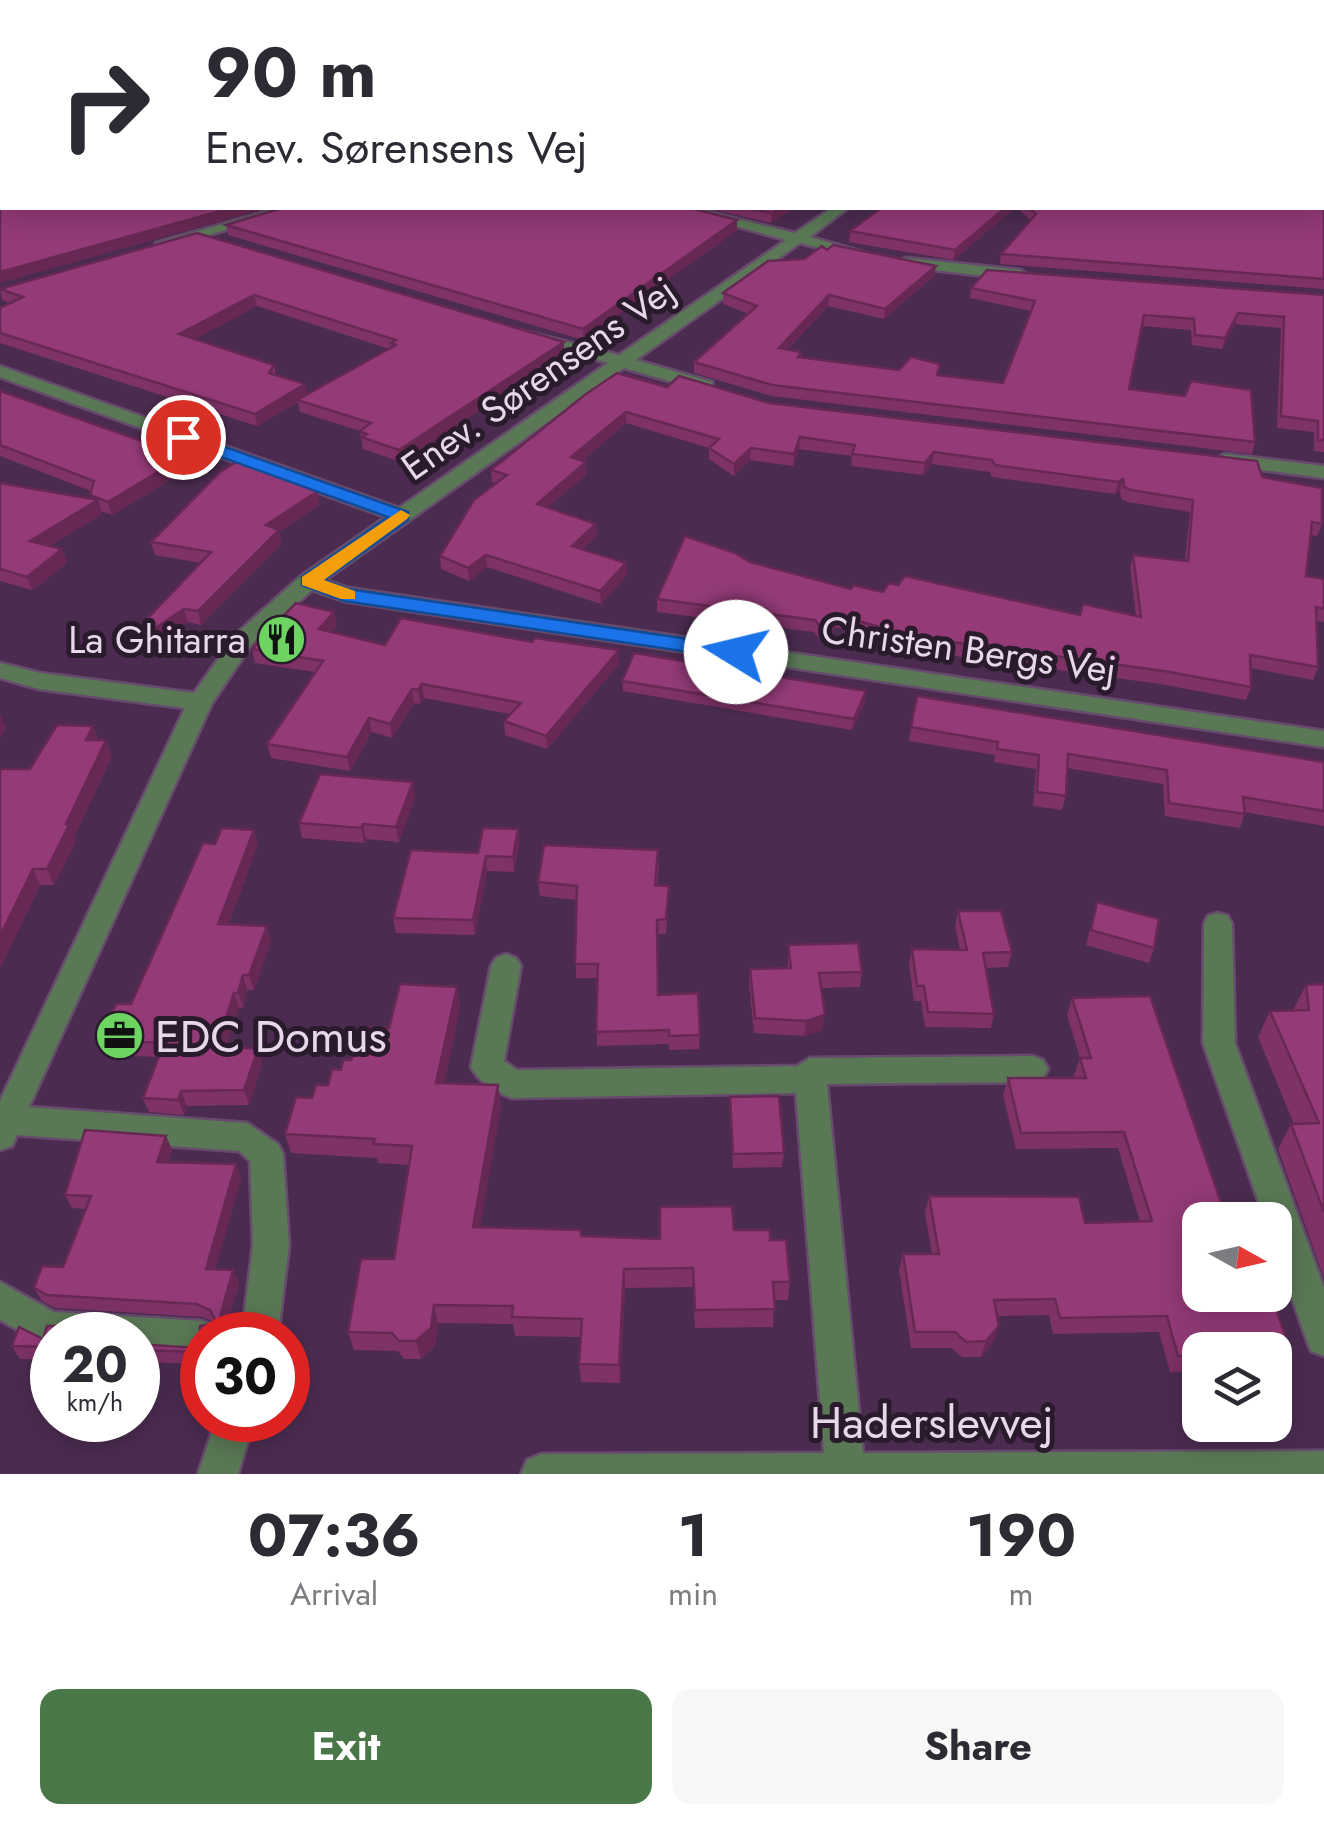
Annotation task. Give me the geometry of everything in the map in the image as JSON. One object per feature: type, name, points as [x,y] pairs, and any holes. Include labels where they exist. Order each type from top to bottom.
[{"type":"street","points":[[145,248],[286,210]]},
{"type":"street","points":[[685,210],[887,260],[1034,276]]},
{"type":"street","name":"Enev. Sørensens Vej","points":[[3,1128],[200,702],[244,639],[309,581],[838,210]]},
{"type":"street","points":[[195,234],[232,245]]},
{"type":"street","points":[[510,329],[732,394]]},
{"type":"street","points":[[0,371],[402,516]]},
{"type":"street","points":[[1205,458],[1324,472]]},
{"type":"street","name":"Christen Bergs Vej","points":[[309,581],[344,594],[1324,739]]},
{"type":"street","points":[[0,670],[40,681],[200,702]]},
{"type":"street","points":[[1218,924],[1219,1043],[1324,1338]]},
{"type":"street","points":[[506,966],[487,1067],[512,1084],[812,1079]]},
{"type":"street","points":[[844,1473],[810,1070],[1032,1068]]},
{"type":"street","points":[[3,1128],[224,1134],[247,1138],[266,1154],[271,1245],[263,1312]]},
{"type":"street","points":[[0,1300],[50,1330],[180,1338]]},
{"type":"street","points":[[218,1474],[227,1442]]},
{"type":"street","name":"Haderslevvej","points":[[541,1474],[1324,1471]]},
{"type":"building","points":[[0,210],[224,210],[0,272]]},
{"type":"building","points":[[275,210],[698,210],[737,220],[583,329],[226,225]]},
{"type":"building","points":[[878,210],[1003,210],[955,250],[850,231]]},
{"type":"building","points":[[1031,210],[1324,210],[1324,279],[1001,254],[1036,214]]},
{"type":"building","points":[[197,233],[564,342],[399,450],[361,437],[367,434],[360,431],[371,423],[297,400],[396,345],[391,343],[396,340],[254,295],[179,334],[274,365],[269,373],[305,384],[255,414],[0,333],[0,308],[23,297],[0,289]]},
{"type":"building","points":[[833,245],[936,266],[885,309],[829,295],[779,348],[801,352],[798,357],[899,370],[911,357],[940,364],[937,375],[1003,383],[1035,301],[971,288],[987,270],[1324,295],[1324,440],[1318,440],[1318,421],[1281,416],[1284,317],[1238,313],[1225,338],[1195,335],[1194,319],[1144,315],[1129,389],[1185,396],[1191,381],[1251,390],[1255,442],[772,385],[694,362],[757,306],[723,293],[768,261],[804,259],[822,246],[827,250]]},
{"type":"building","points":[[617,373],[667,387],[679,376],[769,403],[1257,461],[1262,477],[1322,488],[1322,524],[1312,522],[1306,576],[1324,579],[1324,609],[1316,607],[1318,667],[1250,655],[1251,687],[1164,671],[915,637],[837,615],[821,628],[815,620],[657,599],[685,536],[750,562],[851,589],[853,585],[883,592],[889,583],[898,585],[905,576],[1080,615],[1083,604],[1141,617],[1133,555],[1188,561],[1193,500],[1131,490],[1124,487],[1123,479],[1118,482],[995,465],[992,460],[934,452],[925,463],[852,454],[855,445],[800,437],[794,454],[751,448],[734,464],[709,448],[719,439],[626,412],[571,457],[586,462],[537,504],[596,524],[572,546],[626,563],[600,591],[486,555],[468,568],[440,556],[474,500],[507,475],[491,470]]},
{"type":"building","points":[[0,391],[184,456],[108,502],[90,495],[94,481],[0,445]]},
{"type":"building","points":[[241,459],[318,491],[266,525],[279,530],[198,611],[184,609],[155,628],[147,619],[211,552],[151,542],[220,472]]},
{"type":"building","points":[[0,483],[98,500],[30,541],[62,549],[27,577],[0,569]]},
{"type":"building","points":[[296,603],[334,612],[319,629],[385,645],[401,618],[532,642],[535,638],[619,650],[546,736],[504,721],[521,703],[422,684],[418,690],[412,689],[390,724],[369,718],[347,757],[267,744],[323,661],[252,649]]},
{"type":"building","points":[[634,653],[866,691],[854,719],[622,681]]},
{"type":"building","points":[[917,696],[1324,762],[1324,811],[1243,797],[1245,814],[1169,803],[1167,770],[1068,754],[1066,796],[1037,792],[1039,755],[997,749],[998,742],[911,727]]},
{"type":"building","points":[[57,725],[93,726],[86,740],[106,740],[47,869],[33,869],[0,936],[0,769],[30,769]]},
{"type":"building","points":[[320,774],[413,782],[396,827],[299,823]]},
{"type":"building","points":[[222,828],[254,830],[218,924],[267,926],[249,975],[243,975],[238,993],[234,993],[217,1046],[258,1049],[244,1090],[181,1091],[178,1100],[143,1098],[164,1043],[100,1040],[116,1004],[131,1004],[203,843],[215,844]]},
{"type":"building","points":[[483,828],[518,829],[513,857],[486,856],[473,920],[393,918],[411,850],[478,853]]},
{"type":"building","points":[[544,845],[658,850],[655,885],[669,886],[666,919],[657,920],[658,995],[698,993],[700,1035],[669,1036],[669,1030],[596,1032],[598,964],[575,964],[577,886],[538,882]]},
{"type":"building","points":[[1097,902],[1159,919],[1154,948],[1091,930]]},
{"type":"building","points":[[958,911],[1001,911],[1012,952],[983,953],[994,1014],[928,1012],[924,986],[917,986],[912,949],[967,950]]},
{"type":"building","points":[[858,943],[862,972],[819,973],[825,1015],[806,1021],[755,1018],[750,969],[791,968],[788,945]]},
{"type":"building","points":[[400,984],[457,987],[436,1083],[498,1085],[473,1227],[581,1230],[581,1236],[660,1239],[660,1207],[732,1206],[734,1230],[770,1230],[770,1240],[786,1240],[790,1282],[773,1282],[775,1309],[695,1310],[693,1268],[624,1269],[619,1365],[579,1364],[582,1319],[512,1317],[513,1306],[434,1305],[431,1328],[416,1341],[399,1341],[392,1333],[348,1332],[361,1259],[394,1259],[412,1146],[373,1144],[375,1139],[285,1134],[296,1097],[312,1098],[316,1085],[328,1085],[332,1069],[341,1070],[343,1060],[351,1060],[360,1027],[389,1028]]},
{"type":"building","points":[[1324,984],[1324,1212],[1291,1124],[1319,1123],[1270,1011],[1309,1010],[1306,985]]},
{"type":"building","points":[[1150,996],[1221,1202],[1182,1202],[1182,1312],[1277,1312],[1284,1332],[1182,1332],[1182,1356],[1178,1356],[1167,1316],[1060,1318],[1055,1299],[994,1300],[999,1326],[986,1341],[966,1342],[955,1332],[915,1332],[903,1254],[939,1254],[929,1196],[1079,1197],[1085,1223],[1152,1221],[1124,1132],[1021,1133],[1008,1078],[1086,1078],[1080,1058],[1091,1058],[1072,998]]},
{"type":"building","points":[[779,1096],[784,1153],[733,1154],[730,1097]]},
{"type":"building","points":[[85,1130],[166,1136],[157,1162],[236,1164],[206,1269],[233,1270],[221,1312],[211,1312],[196,1304],[47,1295],[34,1288],[42,1266],[63,1267],[91,1196],[65,1195]]},
{"type":"building","points":[[19,1327],[30,1332],[30,1346],[12,1346]]},
{"type":"building","points":[[160,1346],[180,1347],[180,1351],[160,1351]]},
{"type":"slow traffic","points":[[348,595],[309,581],[401,515]]},
{"type":"place","name":"La Ghitarra","points":[[281,639]]},
{"type":"place","name":"EDC Domus","points":[[120,1036]]},
{"type":"route","points":[[183,437],[402,516],[309,581],[344,594],[736,652]]}]
